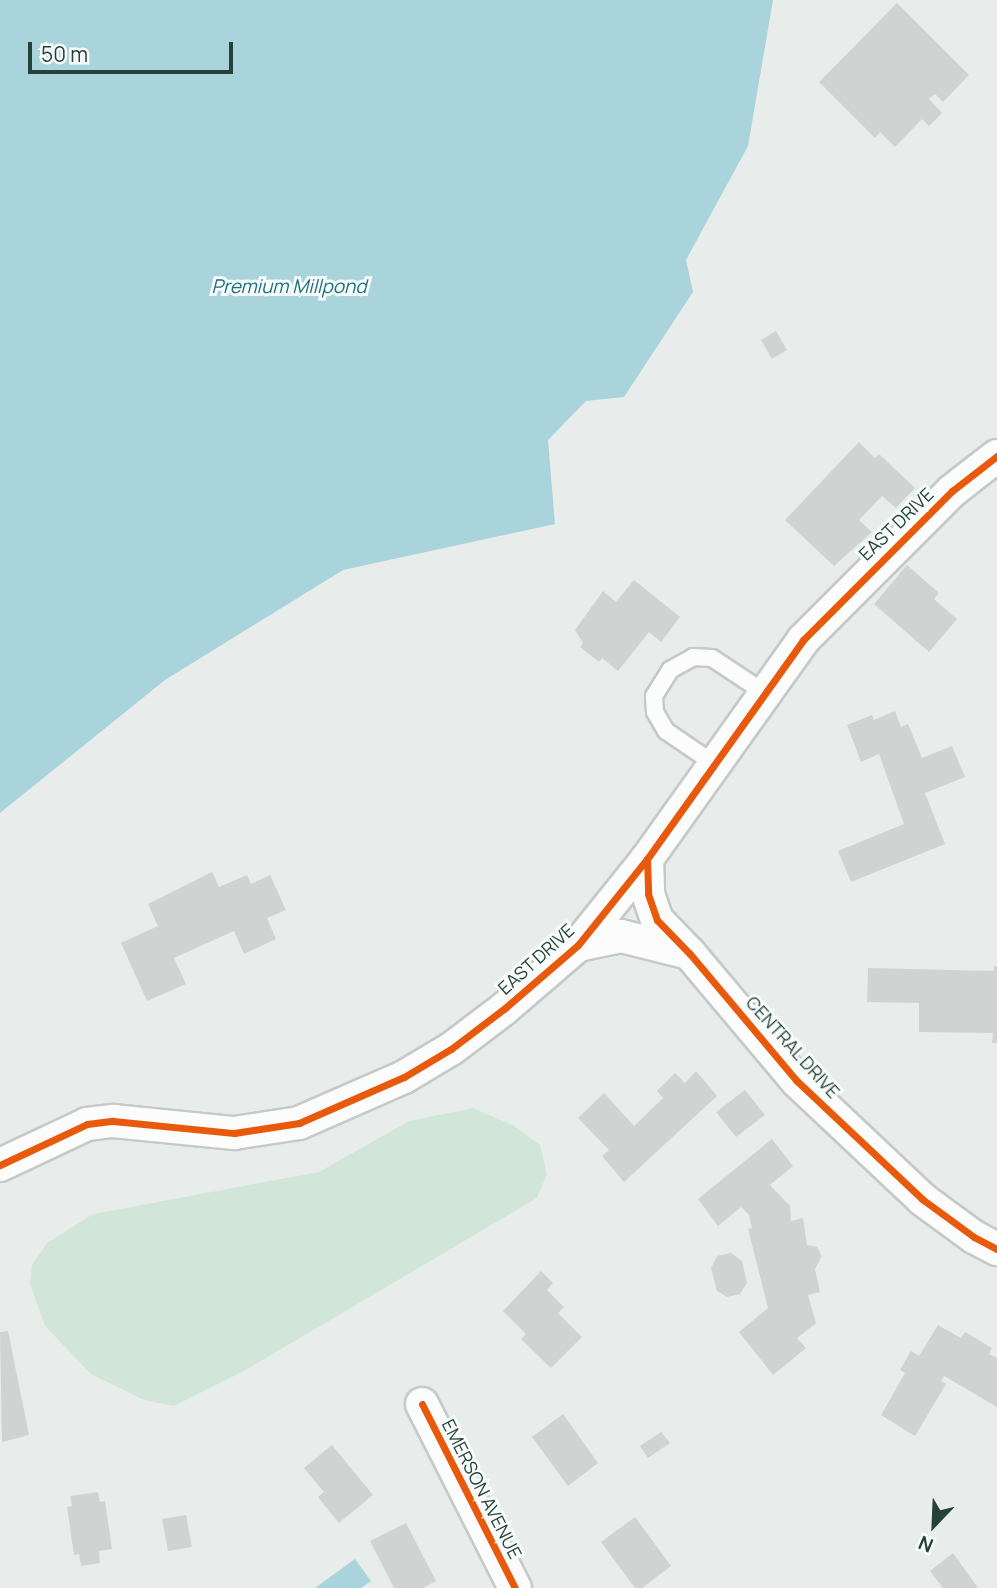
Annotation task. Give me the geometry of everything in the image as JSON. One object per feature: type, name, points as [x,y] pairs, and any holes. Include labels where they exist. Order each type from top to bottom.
[{"type":"street","name":"EAST DRIVE","points":[[0,1166],[87,1124],[113,1121],[234,1133],[299,1123],[404,1077],[451,1049],[505,1008],[578,945],[647,859],[803,640],[952,491],[997,456]]},
{"type":"street","name":"CENTRAL DRIVE","points":[[647,859],[648,894],[657,920],[690,954],[797,1082],[922,1199],[974,1237],[997,1249]]},
{"type":"street","points":[[578,945],[621,936],[690,954]]},
{"type":"street","name":"EMERSON AVENUE","points":[[422,1405],[515,1588]]},
{"type":"lane","points":[[713,763],[666,731],[655,712],[654,696],[670,670],[693,657],[712,658],[765,693]]},
{"type":"green space","points":[[473,1108],[514,1126],[540,1145],[547,1174],[537,1198],[244,1371],[174,1406],[144,1400],[91,1374],[45,1326],[30,1284],[32,1265],[47,1243],[93,1214],[319,1172],[409,1121]]},
{"type":"water","name":"Premium Millpond","points":[[0,0],[773,0],[748,146],[686,260],[693,292],[624,397],[586,401],[548,440],[555,524],[343,570],[165,680],[0,813]]},
{"type":"water","points":[[355,1559],[371,1581],[361,1588],[315,1588]]},
{"type":"building","points":[[897,3],[969,75],[943,102],[935,94],[929,99],[942,113],[929,126],[922,119],[895,147],[880,132],[875,138],[819,82]]},
{"type":"building","points":[[776,331],[787,350],[772,359],[761,340]]},
{"type":"building","points":[[859,442],[875,458],[879,454],[915,488],[896,508],[882,496],[859,520],[872,532],[834,566],[785,520]]},
{"type":"building","points":[[907,565],[939,593],[934,599],[957,619],[929,652],[874,604]]},
{"type":"building","points":[[634,580],[680,617],[661,642],[649,632],[618,671],[602,658],[599,662],[580,647],[583,643],[575,630],[603,591],[616,602]]},
{"type":"building","points":[[895,711],[901,727],[908,724],[922,758],[952,746],[965,777],[925,793],[945,844],[851,882],[838,851],[904,824],[879,754],[861,762],[847,725],[872,715],[874,720]]},
{"type":"building","points":[[212,872],[219,887],[247,875],[251,884],[270,875],[286,910],[267,918],[276,939],[244,954],[234,931],[174,958],[186,984],[147,1001],[121,943],[158,926],[148,904]]},
{"type":"building","points":[[994,966],[997,966],[997,1043],[992,1043],[993,1033],[919,1032],[919,1003],[867,1002],[868,968],[994,971]]},
{"type":"building","points":[[696,1071],[717,1096],[624,1182],[602,1156],[609,1150],[578,1118],[604,1093],[634,1126],[663,1098],[657,1091],[675,1073],[685,1083]]},
{"type":"building","points":[[745,1090],[765,1115],[736,1137],[716,1112]]},
{"type":"building","points":[[772,1139],[793,1166],[770,1185],[790,1206],[791,1221],[803,1218],[807,1245],[817,1247],[822,1256],[815,1269],[820,1292],[808,1295],[816,1323],[797,1338],[806,1348],[773,1375],[739,1332],[768,1308],[748,1229],[752,1228],[749,1215],[741,1207],[718,1226],[698,1199]]},
{"type":"building","points":[[731,1253],[742,1261],[747,1283],[740,1294],[727,1297],[717,1291],[711,1268],[717,1256]]},
{"type":"building","points":[[541,1271],[553,1283],[547,1290],[564,1307],[558,1313],[582,1337],[551,1368],[521,1339],[526,1334],[503,1311]]},
{"type":"building","points":[[938,1325],[961,1338],[965,1332],[992,1348],[989,1354],[997,1358],[997,1407],[944,1376],[941,1381],[946,1384],[915,1436],[881,1415],[905,1373],[900,1370],[911,1351],[919,1356]]},
{"type":"building","points":[[8,1331],[29,1435],[2,1442],[0,1332]]},
{"type":"building","points":[[563,1414],[598,1463],[568,1486],[532,1437]]},
{"type":"building","points":[[661,1432],[670,1443],[648,1458],[640,1446]]},
{"type":"building","points":[[332,1445],[373,1495],[339,1523],[318,1497],[324,1492],[304,1468]]},
{"type":"building","points":[[98,1492],[100,1502],[105,1501],[112,1549],[99,1551],[100,1563],[81,1566],[79,1554],[74,1555],[67,1507],[72,1506],[70,1496]]},
{"type":"building","points":[[186,1515],[192,1547],[168,1551],[162,1519]]},
{"type":"building","points":[[635,1517],[671,1566],[642,1588],[635,1588],[601,1542]]},
{"type":"building","points":[[406,1523],[436,1581],[423,1588],[394,1588],[370,1541]]},
{"type":"building","points":[[953,1553],[978,1588],[943,1588],[930,1571]]},
{"type":"cycle path","points":[[0,1165],[87,1124],[113,1121],[234,1133],[299,1123],[404,1077],[451,1049],[505,1008],[578,945],[647,859],[803,640],[952,491],[997,456]]},
{"type":"cycle path","points":[[647,859],[648,894],[657,920],[690,954],[797,1081],[922,1199],[974,1237],[997,1249]]},
{"type":"cycle path","points":[[422,1404],[515,1588]]}]
